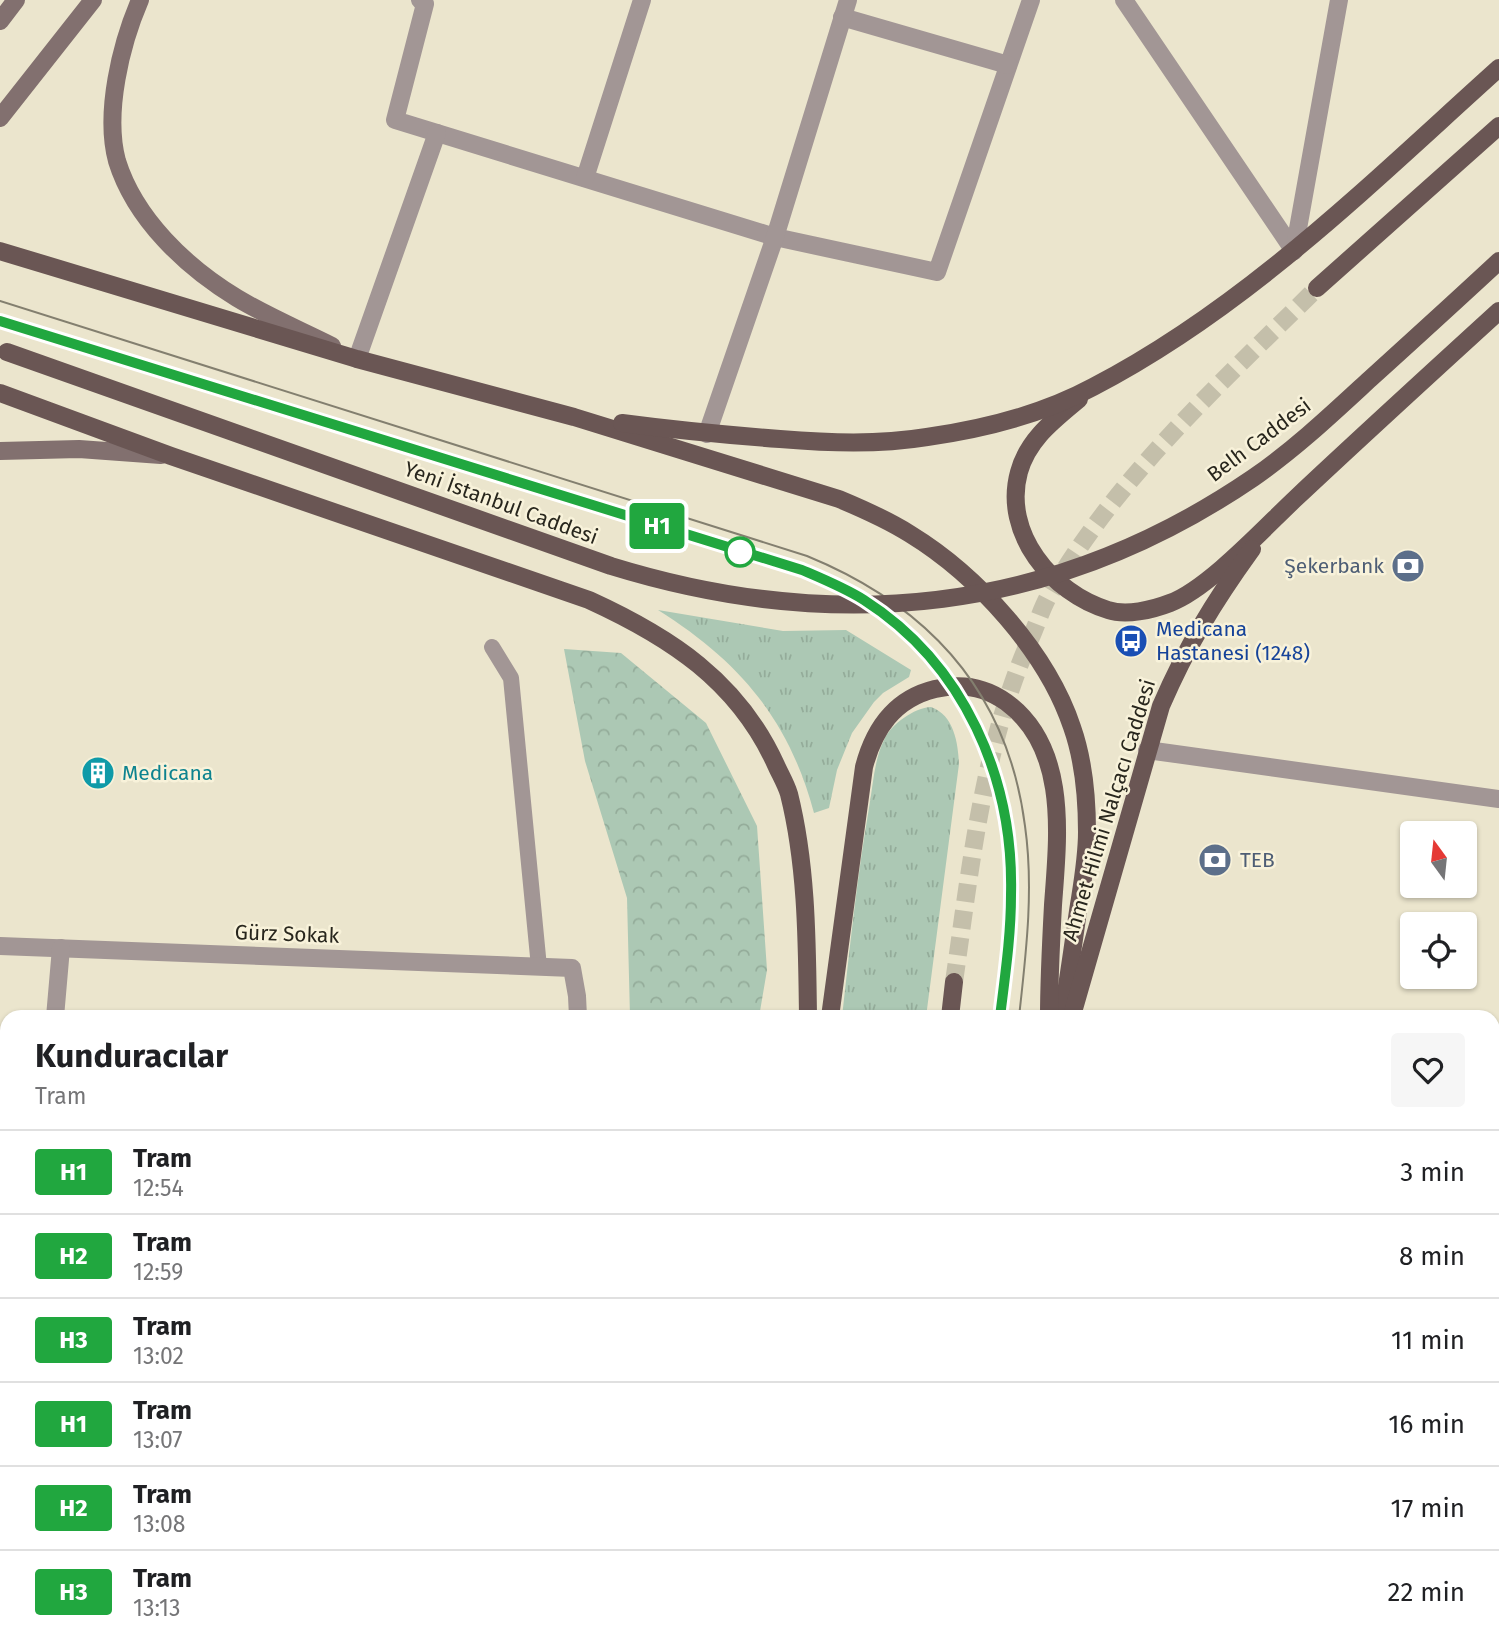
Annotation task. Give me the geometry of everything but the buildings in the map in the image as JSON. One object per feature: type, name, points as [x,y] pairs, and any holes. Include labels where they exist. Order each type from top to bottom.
[{"type":"main road","points":[[0,21],[16,0]]},
{"type":"main road","points":[[0,118],[93,0]]},
{"type":"main road","points":[[140,0],[120,62],[112,106],[117,160],[139,209],[181,257],[236,298],[356,359]]},
{"type":"main road","points":[[574,417],[707,434],[832,444],[926,438],[1020,417],[1092,388],[1196,326],[1254,285],[1499,68]]},
{"type":"main road","points":[[1317,288],[1499,126]]},
{"type":"main road","points":[[0,251],[356,359],[574,417],[839,499],[876,515],[942,556],[972,582],[1021,637],[1044,668],[1073,727],[1083,768],[1087,835],[1085,867],[1063,1010]]},
{"type":"main road","name":"Belh Caddesi","points":[[1005,587],[1041,578],[1117,551],[1189,517],[1253,478],[1312,432],[1499,261]]},
{"type":"main road","points":[[1092,388],[1037,437],[1025,456],[1019,473],[1017,507],[1028,545],[1039,563],[1071,592],[1110,611],[1130,612],[1173,602],[1206,582],[1499,311]]},
{"type":"main road","name":"Yeni İstanbul Caddesi","points":[[4,351],[611,566],[666,583],[756,600],[822,606],[920,602],[1005,587]]},
{"type":"main road","points":[[0,393],[171,456],[589,600],[638,623],[678,648],[714,678],[741,708],[768,746],[788,792],[803,885],[808,1010]]},
{"type":"main road","points":[[0,451],[79,449],[171,456]]},
{"type":"main road","name":"Ahmet Hilmi Nalçacı Caddesi","points":[[1074,1010],[1161,706],[1197,629],[1274,518]]},
{"type":"main road","points":[[831,1010],[869,746],[880,725],[896,709],[915,696],[954,686],[977,687],[999,697],[1018,711],[1041,741],[1048,759],[1055,795],[1058,838],[1049,1010]]},
{"type":"main road","points":[[951,1010],[954,982]]},
{"type":"street","points":[[585,178],[642,0]]},
{"type":"street","points":[[424,1],[395,120],[775,237],[937,272],[1031,0]]},
{"type":"street","points":[[1124,0],[1294,251]]},
{"type":"street","points":[[1294,251],[1339,0]]},
{"type":"street","points":[[707,434],[775,237],[845,9],[1009,65]]},
{"type":"street","points":[[356,359],[437,133]]},
{"type":"street","points":[[1147,750],[1499,799]]},
{"type":"street","name":"Gürz Sokak","points":[[0,946],[572,968],[578,1010]]},
{"type":"street","points":[[56,1010],[61,948]]},
{"type":"lane","points":[[492,647],[511,678],[539,967]]},
{"type":"green space","points":[[658,610],[783,631],[846,630],[911,670],[909,677],[874,702],[852,733],[837,770],[829,808],[814,813],[790,749],[757,695],[713,650]]},
{"type":"green space","points":[[564,649],[621,653],[706,723],[757,826],[767,970],[760,1010],[630,1010],[627,898],[585,761]]},
{"type":"green space","points":[[931,707],[939,711],[950,723],[956,739],[959,764],[927,1010],[843,1010],[861,860],[878,756],[887,734],[897,723]]},
{"type":"tunnel","points":[[954,982],[973,849],[990,762],[1015,676],[1048,597],[1078,549],[1140,469],[1209,395],[1317,288]]},
{"type":"tram line","points":[[0,301],[807,556],[851,577],[890,601],[925,628],[955,660],[981,695],[1001,735],[1016,778],[1025,826],[1029,874],[1028,922],[1020,1010]]},
{"type":"tram line","points":[[0,321],[802,571],[842,587],[864,600],[898,625],[927,654],[952,686],[973,721],[989,758],[1001,797],[1008,837],[1011,879],[1010,931],[1001,1010]]},
{"type":"tram line","name":"H1","points":[[0,321],[802,570],[845,589],[882,612],[912,637],[948,678],[971,714],[994,769],[1010,848],[1012,895],[1001,1010]]},
{"type":"place","name":"Şekerbank","points":[[1408,566]]},
{"type":"place","name":"Medicana Hastanesi (1248)","points":[[1131,641]]},
{"type":"place","name":"Medicana","points":[[98,773]]},
{"type":"place","name":"TEB","points":[[1215,860]]}]
